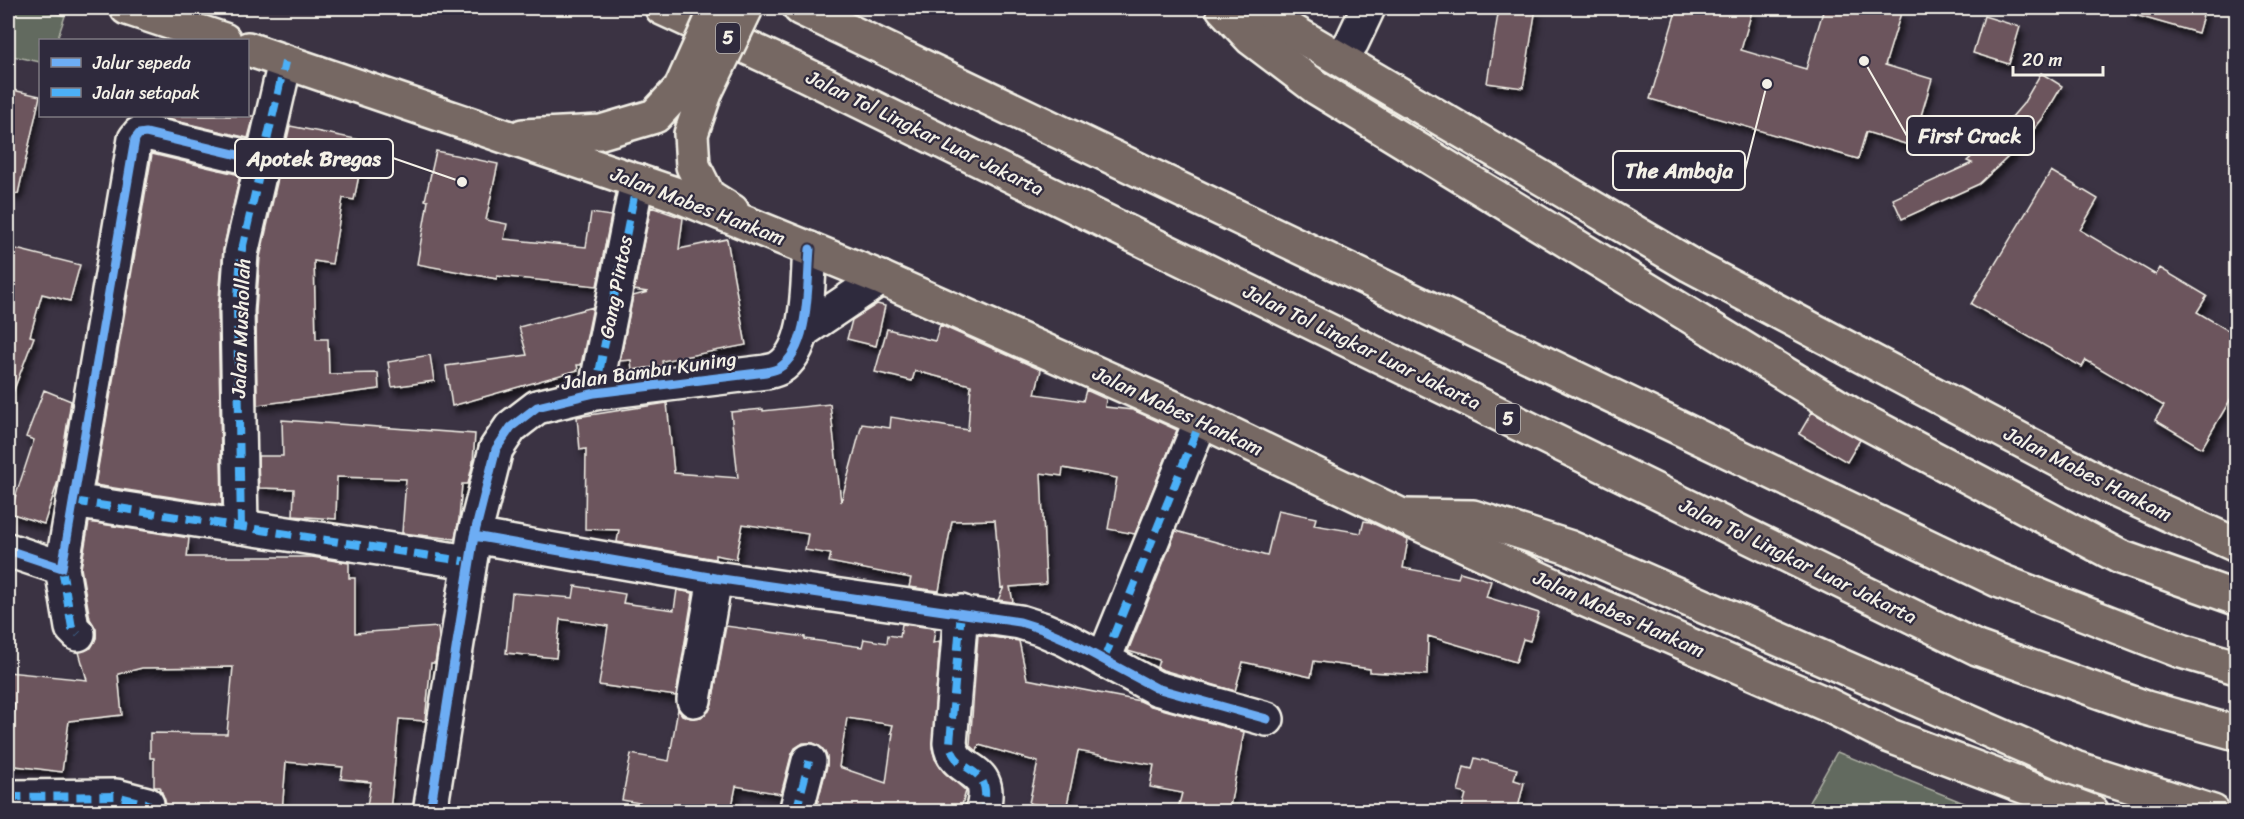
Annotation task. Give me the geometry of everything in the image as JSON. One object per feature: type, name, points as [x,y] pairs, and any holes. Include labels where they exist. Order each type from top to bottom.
[{"type":"main road","points":[[127,8],[221,39]]},
{"type":"main road","name":"Jalan Tol Lingkar Luar Jakarta","points":[[662,8],[815,80],[1977,648],[2146,708],[2236,733]]},
{"type":"main road","points":[[717,8],[693,91],[690,134],[693,166],[708,196],[764,230]]},
{"type":"main road","points":[[506,137],[601,132],[655,116],[693,91],[746,8]]},
{"type":"main road","points":[[800,8],[1998,580],[2181,651],[2236,668]]},
{"type":"main road","points":[[1222,8],[1251,38],[1317,88],[1854,416],[2120,557],[2236,598]]},
{"type":"main road","name":"Jalan Mabes Hankam","points":[[1252,8],[1341,58],[1533,174],[1690,265],[2117,490],[2194,528],[2236,545]]},
{"type":"main road","name":"Jalan Mabes Hankam","points":[[249,49],[637,181],[882,278],[1201,420],[1402,516],[1588,601],[1828,705],[1890,736],[2092,812]]},
{"type":"main road","points":[[1402,516],[1473,517],[1568,547],[2075,768],[2213,812]]},
{"type":"street","points":[[1341,58],[1352,42],[1368,8]]},
{"type":"street","name":"Jalan Mushollah","points":[[241,527],[238,282],[241,254],[285,62]]},
{"type":"street","points":[[78,634],[72,628],[62,568],[135,139],[139,134],[146,133],[264,161]]},
{"type":"street","name":"Gang Pintos","points":[[595,393],[637,181]]},
{"type":"street","name":"Jalan Bambu Kuning","points":[[430,812],[471,549],[496,449],[511,427],[537,407],[595,393],[766,372],[780,367],[790,358],[804,330],[810,249]]},
{"type":"street","name":"Jalan Bambu Kuning","points":[[804,330],[882,278]]},
{"type":"street","points":[[1104,658],[1201,420]]},
{"type":"street","points":[[73,501],[241,527],[471,549],[715,578],[1020,622],[1042,628],[1104,658],[1156,688],[1267,719]]},
{"type":"street","points":[[8,550],[62,568]]},
{"type":"street","points":[[694,700],[715,578]]},
{"type":"street","points":[[961,612],[950,743],[951,752],[956,758],[981,777],[985,784],[986,792],[982,812]]},
{"type":"street","points":[[796,812],[809,762]]},
{"type":"street","points":[[8,799],[11,797],[116,796],[147,804],[147,812]]},
{"type":"shaded area","points":[[8,8],[35,8],[65,16],[57,39],[39,39],[39,62],[8,55]]},
{"type":"shaded area","points":[[1837,752],[1984,811],[1804,811]]},
{"type":"building","points":[[1499,8],[1536,8],[1523,88],[1487,83]]},
{"type":"building","points":[[1677,8],[1753,8],[1741,50],[1806,69],[1824,8],[1883,8],[1901,13],[1885,65],[1932,79],[1912,146],[1866,132],[1858,159],[1650,99]]},
{"type":"building","points":[[2132,8],[2205,8],[2198,33],[2131,14]]},
{"type":"building","points":[[1984,16],[2020,27],[2009,64],[1973,53]]},
{"type":"building","points":[[2041,73],[2062,86],[2043,118],[2021,145],[1979,184],[1902,219],[1893,199],[1972,163],[1967,161],[1999,132],[2023,104]]},
{"type":"building","points":[[8,89],[39,96],[39,100],[18,194],[8,192]]},
{"type":"building","points":[[254,116],[248,138],[159,117]]},
{"type":"building","points":[[290,126],[366,141],[354,200],[343,198],[332,264],[314,261],[316,339],[328,339],[329,374],[378,373],[379,389],[257,405],[256,311],[260,257]]},
{"type":"building","points":[[436,151],[498,164],[486,220],[507,224],[504,239],[586,247],[591,213],[611,216],[597,286],[497,276],[497,279],[417,264],[428,201],[425,200]]},
{"type":"building","points":[[152,154],[240,175],[223,250],[218,310],[222,505],[95,485]]},
{"type":"building","points":[[2051,171],[2098,199],[2080,230],[2156,275],[2160,268],[2207,296],[2197,312],[2236,335],[2236,390],[2202,448],[2155,420],[2164,406],[2086,360],[2082,367],[1971,304]]},
{"type":"building","points":[[651,207],[683,218],[679,249],[727,239],[746,345],[662,361],[663,366],[632,370],[631,360],[620,361],[633,296],[648,292],[634,290]]},
{"type":"building","points":[[8,247],[80,265],[70,301],[42,294],[30,336],[34,337],[10,400],[8,400]]},
{"type":"building","points":[[877,304],[885,306],[876,346],[847,339],[852,320]]},
{"type":"building","points":[[593,307],[581,365],[577,365],[578,370],[452,406],[446,366],[527,355],[519,327]]},
{"type":"building","points":[[940,325],[1041,370],[1035,394],[1083,401],[1086,390],[1106,399],[1105,407],[1133,410],[1177,430],[1135,534],[1108,529],[1117,478],[1063,468],[1062,476],[1041,473],[1046,584],[1010,587],[1013,602],[998,600],[1004,587],[1001,588],[995,520],[952,521],[939,591],[909,587],[911,578],[829,562],[831,554],[805,550],[808,534],[743,524],[736,559],[715,555],[715,559],[617,542],[619,530],[585,529],[586,449],[580,450],[577,417],[667,403],[674,473],[738,478],[731,412],[830,404],[841,502],[862,424],[890,428],[891,417],[968,430],[971,385],[915,371],[912,381],[875,372],[887,329],[935,341]]},
{"type":"building","points":[[430,355],[434,381],[392,387],[388,362]]},
{"type":"building","points":[[44,390],[71,401],[58,481],[44,524],[10,513],[34,440],[26,437]]},
{"type":"building","points":[[1812,412],[1860,440],[1847,462],[1799,434]]},
{"type":"building","points":[[282,420],[475,434],[473,462],[468,484],[462,484],[455,539],[402,533],[406,479],[337,477],[336,519],[293,516],[294,489],[259,488],[258,456],[283,456]]},
{"type":"building","points":[[1278,510],[1316,518],[1314,525],[1361,533],[1364,521],[1370,522],[1408,540],[1403,568],[1458,578],[1460,572],[1491,581],[1486,597],[1539,613],[1530,641],[1523,639],[1516,662],[1428,636],[1427,675],[1370,672],[1370,669],[1314,661],[1311,677],[1243,662],[1235,691],[1163,670],[1157,667],[1159,660],[1128,651],[1176,531],[1267,556]]},
{"type":"building","points":[[89,522],[189,538],[187,557],[312,557],[349,563],[349,578],[355,578],[355,633],[438,627],[439,638],[435,663],[431,663],[425,721],[399,719],[390,812],[366,812],[371,782],[341,779],[343,767],[286,762],[282,812],[166,812],[166,804],[160,787],[154,787],[154,758],[150,758],[150,733],[227,734],[233,667],[142,668],[118,674],[122,715],[69,721],[62,772],[8,765],[15,704],[8,703],[8,672],[87,680],[79,652],[91,648],[96,638],[96,629],[90,619],[81,568]]},
{"type":"building","points":[[575,586],[625,594],[623,603],[674,610],[677,590],[693,593],[676,696],[599,685],[608,626],[560,619],[556,658],[506,653],[512,593],[573,598]]},
{"type":"building","points":[[902,624],[932,628],[935,630],[933,643],[940,641],[932,748],[935,759],[944,772],[966,791],[960,812],[815,812],[827,766],[827,757],[822,748],[813,743],[803,743],[795,748],[781,794],[736,786],[731,812],[672,812],[673,809],[622,800],[631,754],[669,761],[678,709],[682,715],[691,718],[701,717],[709,711],[726,626],[862,647],[864,639],[887,643],[888,635],[900,637]],"holes":[[[847,718],[893,725],[886,783],[839,767]]]},
{"type":"building","points":[[978,635],[1019,641],[1027,679],[1140,701],[1244,732],[1229,812],[1177,812],[1182,793],[1150,787],[1154,765],[1078,751],[1066,810],[1029,803],[1038,762],[979,745],[977,751],[970,745]]},
{"type":"building","points":[[1475,758],[1517,769],[1514,780],[1524,783],[1517,812],[1461,812],[1466,794],[1458,792],[1464,767],[1472,769]]},
{"type":"marked path","points":[[241,527],[237,311],[241,254],[285,62]]},
{"type":"marked path","points":[[595,393],[637,181]]},
{"type":"marked path","points":[[1104,659],[1201,420]]},
{"type":"marked path","points":[[73,501],[469,562]]},
{"type":"marked path","points":[[62,568],[72,628],[78,634]]},
{"type":"marked path","points":[[961,612],[950,743],[953,754],[980,777],[984,785],[985,796],[982,812]]},
{"type":"marked path","points":[[796,812],[809,761]]},
{"type":"marked path","points":[[8,799],[11,797],[116,796],[147,804],[147,812]]},
{"type":"cycle path","points":[[8,550],[62,568],[135,139],[139,134],[146,133],[264,161]]},
{"type":"cycle path","points":[[430,812],[474,536],[496,449],[511,427],[537,407],[595,393],[766,372],[779,368],[789,359],[797,346],[802,330],[810,249]]},
{"type":"cycle path","points":[[474,536],[715,578],[1020,622],[1065,639],[1156,688],[1267,719]]},
{"type":"place","name":"First Crack","points":[[1864,61]]},
{"type":"place","name":"The Amboja","points":[[1767,84]]},
{"type":"place","name":"Apotek Bregas","points":[[462,182]]}]
